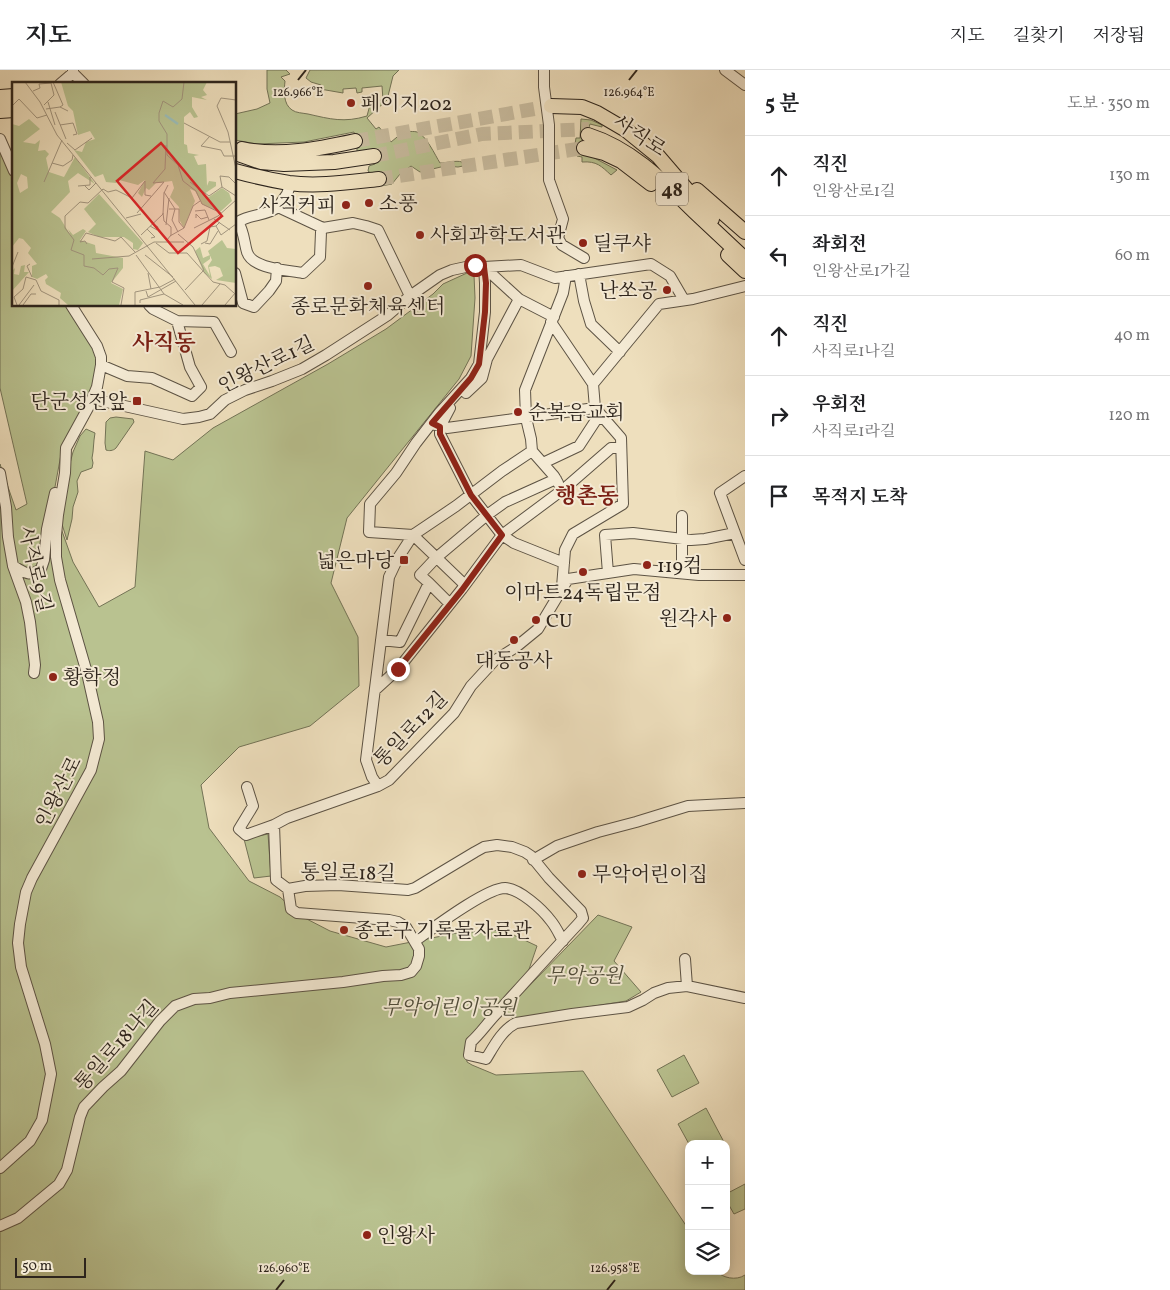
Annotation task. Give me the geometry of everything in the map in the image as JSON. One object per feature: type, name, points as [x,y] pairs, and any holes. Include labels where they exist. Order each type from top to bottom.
[{"type":"main road","name":"사직로","points":[[551,106],[582,107],[598,113],[626,130],[658,156],[714,226],[745,259]]},
{"type":"main road","name":"사직로","points":[[714,226],[635,158],[603,140],[587,137],[604,153],[639,173],[668,197],[745,248]]},
{"type":"main road","points":[[236,147],[254,151],[288,152],[314,150],[355,141]]},
{"type":"main road","points":[[236,153],[261,162],[284,164],[374,159],[331,168],[298,170],[236,165]]},
{"type":"main road","points":[[658,156],[745,232]]},
{"type":"main road","points":[[236,171],[291,183],[335,184],[379,179]]},
{"type":"main road","points":[[668,197],[745,271]]},
{"type":"street","points":[[544,70],[544,87],[549,125],[550,180],[563,219],[558,238],[562,245],[584,258]]},
{"type":"street","points":[[725,70],[745,85]]},
{"type":"street","points":[[62,82],[73,71],[82,82]]},
{"type":"street","points":[[0,139],[12,166]]},
{"type":"street","points":[[291,183],[287,194],[274,211],[243,219],[236,223],[241,226],[248,255],[258,264],[303,272],[320,257],[321,232],[323,228]]},
{"type":"street","points":[[278,208],[323,228],[353,223],[378,230],[410,296]]},
{"type":"street","name":"인왕산로1길","points":[[92,399],[183,419],[210,414],[225,400],[245,390],[302,369],[326,355],[388,316],[410,296],[440,276],[452,270],[475,265],[484,267],[520,265],[555,278],[651,264],[670,276],[684,300]]},
{"type":"street","points":[[484,267],[519,299],[552,320],[593,384],[595,408],[621,438],[623,504],[573,534],[566,550],[562,589]]},
{"type":"street","points":[[436,425],[471,378],[479,364],[485,312],[486,283],[484,267]]},
{"type":"street","points":[[236,277],[243,302],[254,307],[276,281],[277,268]]},
{"type":"street","points":[[579,274],[591,324],[620,352]]},
{"type":"street","points":[[562,491],[556,479],[532,451],[526,418],[525,390],[563,293],[566,276]]},
{"type":"street","points":[[593,384],[659,304],[745,286]]},
{"type":"street","points":[[465,585],[413,535],[369,532],[370,504],[396,474],[416,443],[482,378],[487,359],[519,299]]},
{"type":"street","name":"인왕산로","points":[[0,1168],[30,1141],[42,1120],[52,1074],[45,1044],[21,967],[18,943],[26,892],[91,770],[99,739],[98,722],[87,672],[60,580],[56,557],[56,536],[65,473],[66,448],[97,388],[101,365],[101,357],[97,346],[72,306]]},
{"type":"street","points":[[150,306],[177,321],[214,322],[231,352]]},
{"type":"street","points":[[101,365],[128,376],[152,378],[192,396],[201,387],[190,367],[177,321]]},
{"type":"street","points":[[436,425],[448,428],[595,408]]},
{"type":"street","points":[[543,463],[579,446],[596,420],[603,417]]},
{"type":"street","points":[[436,425],[471,495],[502,535],[514,543],[564,563]]},
{"type":"street","points":[[13,566],[26,573],[33,574],[41,569],[44,560],[46,528],[66,448]]},
{"type":"street","points":[[375,690],[398,669],[502,535],[562,491],[610,448],[621,448]]},
{"type":"street","points":[[378,786],[372,777],[366,760],[390,577],[398,558],[413,535],[532,451]]},
{"type":"street","name":"사직로9길","points":[[0,473],[13,566],[26,602],[35,664],[34,673]]},
{"type":"street","points":[[745,476],[720,493],[745,560]]},
{"type":"street","points":[[450,604],[420,575],[436,558],[505,502],[556,479]]},
{"type":"street","points":[[682,516],[682,573]]},
{"type":"street","points":[[608,573],[605,535],[634,533],[705,539],[735,533]]},
{"type":"street","name":"통일로12길","points":[[246,787],[253,806],[239,828],[246,835],[287,818],[378,786],[389,780],[454,713],[471,686],[494,661],[538,630],[568,579],[634,569],[699,575],[745,575]]},
{"type":"street","points":[[381,640],[400,642],[429,583]]},
{"type":"street","points":[[533,860],[557,846],[688,806],[745,803]]},
{"type":"street","name":"통일로18길","points":[[274,825],[276,880],[288,889],[306,886],[338,885],[408,890],[415,888],[484,847],[497,845],[525,852],[531,856],[581,911],[583,918],[471,1042],[469,1055],[486,1059],[498,1040],[510,1026],[516,1023],[628,1006],[668,988],[687,986],[745,998]]},
{"type":"street","points":[[288,889],[291,909],[297,913],[398,922],[406,927],[415,941],[472,902],[498,889],[506,888],[518,893],[536,905],[552,922],[563,941]]},
{"type":"street","name":"통일로18나길","points":[[0,1226],[18,1218],[59,1184],[67,1170],[84,1107],[121,1071],[160,1021],[175,1006],[194,999],[210,998],[230,993],[401,975],[411,972],[416,966],[419,949],[415,941]]},
{"type":"street","points":[[685,959],[687,986]]},
{"type":"green space","points":[[267,70],[286,70],[290,74],[281,77],[285,81],[284,93],[287,104],[292,110],[337,120],[359,118],[367,116],[371,101],[383,100],[382,86],[362,88],[362,92],[357,93],[356,88],[343,89],[343,93],[320,89],[321,85],[311,82],[306,78],[310,70],[399,70],[393,76],[387,100],[367,118],[376,129],[379,127],[391,142],[402,133],[404,135],[409,131],[417,132],[427,141],[440,163],[460,161],[463,166],[445,166],[420,172],[411,166],[400,174],[392,184],[381,186],[379,174],[372,174],[368,171],[369,166],[375,164],[374,154],[357,156],[354,132],[304,142],[257,144],[236,140],[236,114],[257,109],[270,103],[267,89]]},
{"type":"green space","points":[[581,119],[591,120],[602,125],[602,127],[590,124],[586,138],[600,143],[583,152],[617,170],[611,175],[598,165],[591,162],[582,162],[582,157],[577,156],[579,145],[575,144],[576,138],[580,138]]},
{"type":"green space","name":"무악어린이공원","points":[[0,145],[12,172],[12,306],[71,306],[97,357],[93,389],[62,449],[52,503],[73,562],[99,607],[135,587],[145,451],[173,460],[213,428],[328,364],[386,329],[433,294],[443,284],[467,273],[474,275],[475,298],[471,356],[459,379],[347,518],[331,583],[358,637],[359,686],[310,726],[239,747],[201,785],[209,828],[249,881],[280,897],[301,916],[330,931],[386,947],[457,933],[503,930],[537,946],[525,981],[466,1052],[467,1062],[496,1075],[583,1071],[685,1224],[685,1275],[722,1275],[734,1278],[745,1275],[745,1290],[0,1290],[0,464],[16,510],[27,504],[0,388]]},
{"type":"green space","points":[[110,418],[133,419],[134,422],[114,450],[106,450],[106,422]]},
{"type":"green space","points":[[86,429],[95,433],[93,463],[92,468],[81,472],[77,481],[78,492],[73,507],[67,540],[60,518],[68,471],[73,452],[80,436]]},
{"type":"green space","points":[[268,834],[271,876],[254,878],[244,839]]},
{"type":"green space","name":"무악공원","points":[[598,915],[632,927],[614,961],[641,992],[626,1001],[513,1019],[505,1011]]},
{"type":"green space","points":[[684,1055],[699,1083],[672,1097],[657,1070]]},
{"type":"green space","points":[[706,1108],[723,1140],[687,1140],[678,1124]]},
{"type":"green space","points":[[745,1184],[745,1209],[734,1214],[730,1207],[730,1192]]},
{"type":"tunnel","points":[[355,141],[551,106]]},
{"type":"tunnel","points":[[374,156],[482,134],[589,129]]},
{"type":"tunnel","points":[[379,179],[584,148]]},
{"type":"place","name":"페이지202","points":[[351,103]]},
{"type":"place","name":"소풍","points":[[369,203]]},
{"type":"place","name":"사직커피","points":[[346,205]]},
{"type":"place","name":"사회과학도서관","points":[[420,235]]},
{"type":"place","name":"딜쿠샤","points":[[583,243]]},
{"type":"place","name":"종로문화체육센터","points":[[368,286]]},
{"type":"place","name":"난쏘공","points":[[667,290]]},
{"type":"place","name":"단군성전앞","points":[[137,401]]},
{"type":"place","name":"순복음교회","points":[[518,412]]},
{"type":"place","name":"넓은마당","points":[[404,560]]},
{"type":"place","name":"119컴","points":[[647,565]]},
{"type":"place","name":"이마트24독립문점","points":[[583,572]]},
{"type":"place","name":"원각사","points":[[727,618]]},
{"type":"place","name":"CU","points":[[536,620]]},
{"type":"place","name":"대동공사","points":[[514,640]]},
{"type":"place","name":"황학정","points":[[53,677]]},
{"type":"place","name":"무악어린이집","points":[[582,874]]},
{"type":"place","name":"종로구 기록물자료관","points":[[344,930]]},
{"type":"place","name":"인왕사","points":[[367,1235]]},
{"type":"district","name":"사직동","points":[[164,342]]},
{"type":"district","name":"행촌동","points":[[587,495]]},
{"type":"route","points":[[398,669],[462,590],[502,535],[471,495],[440,434],[440,427],[432,423],[471,378],[479,364],[485,312],[486,283],[484,267],[475,265]]}]
